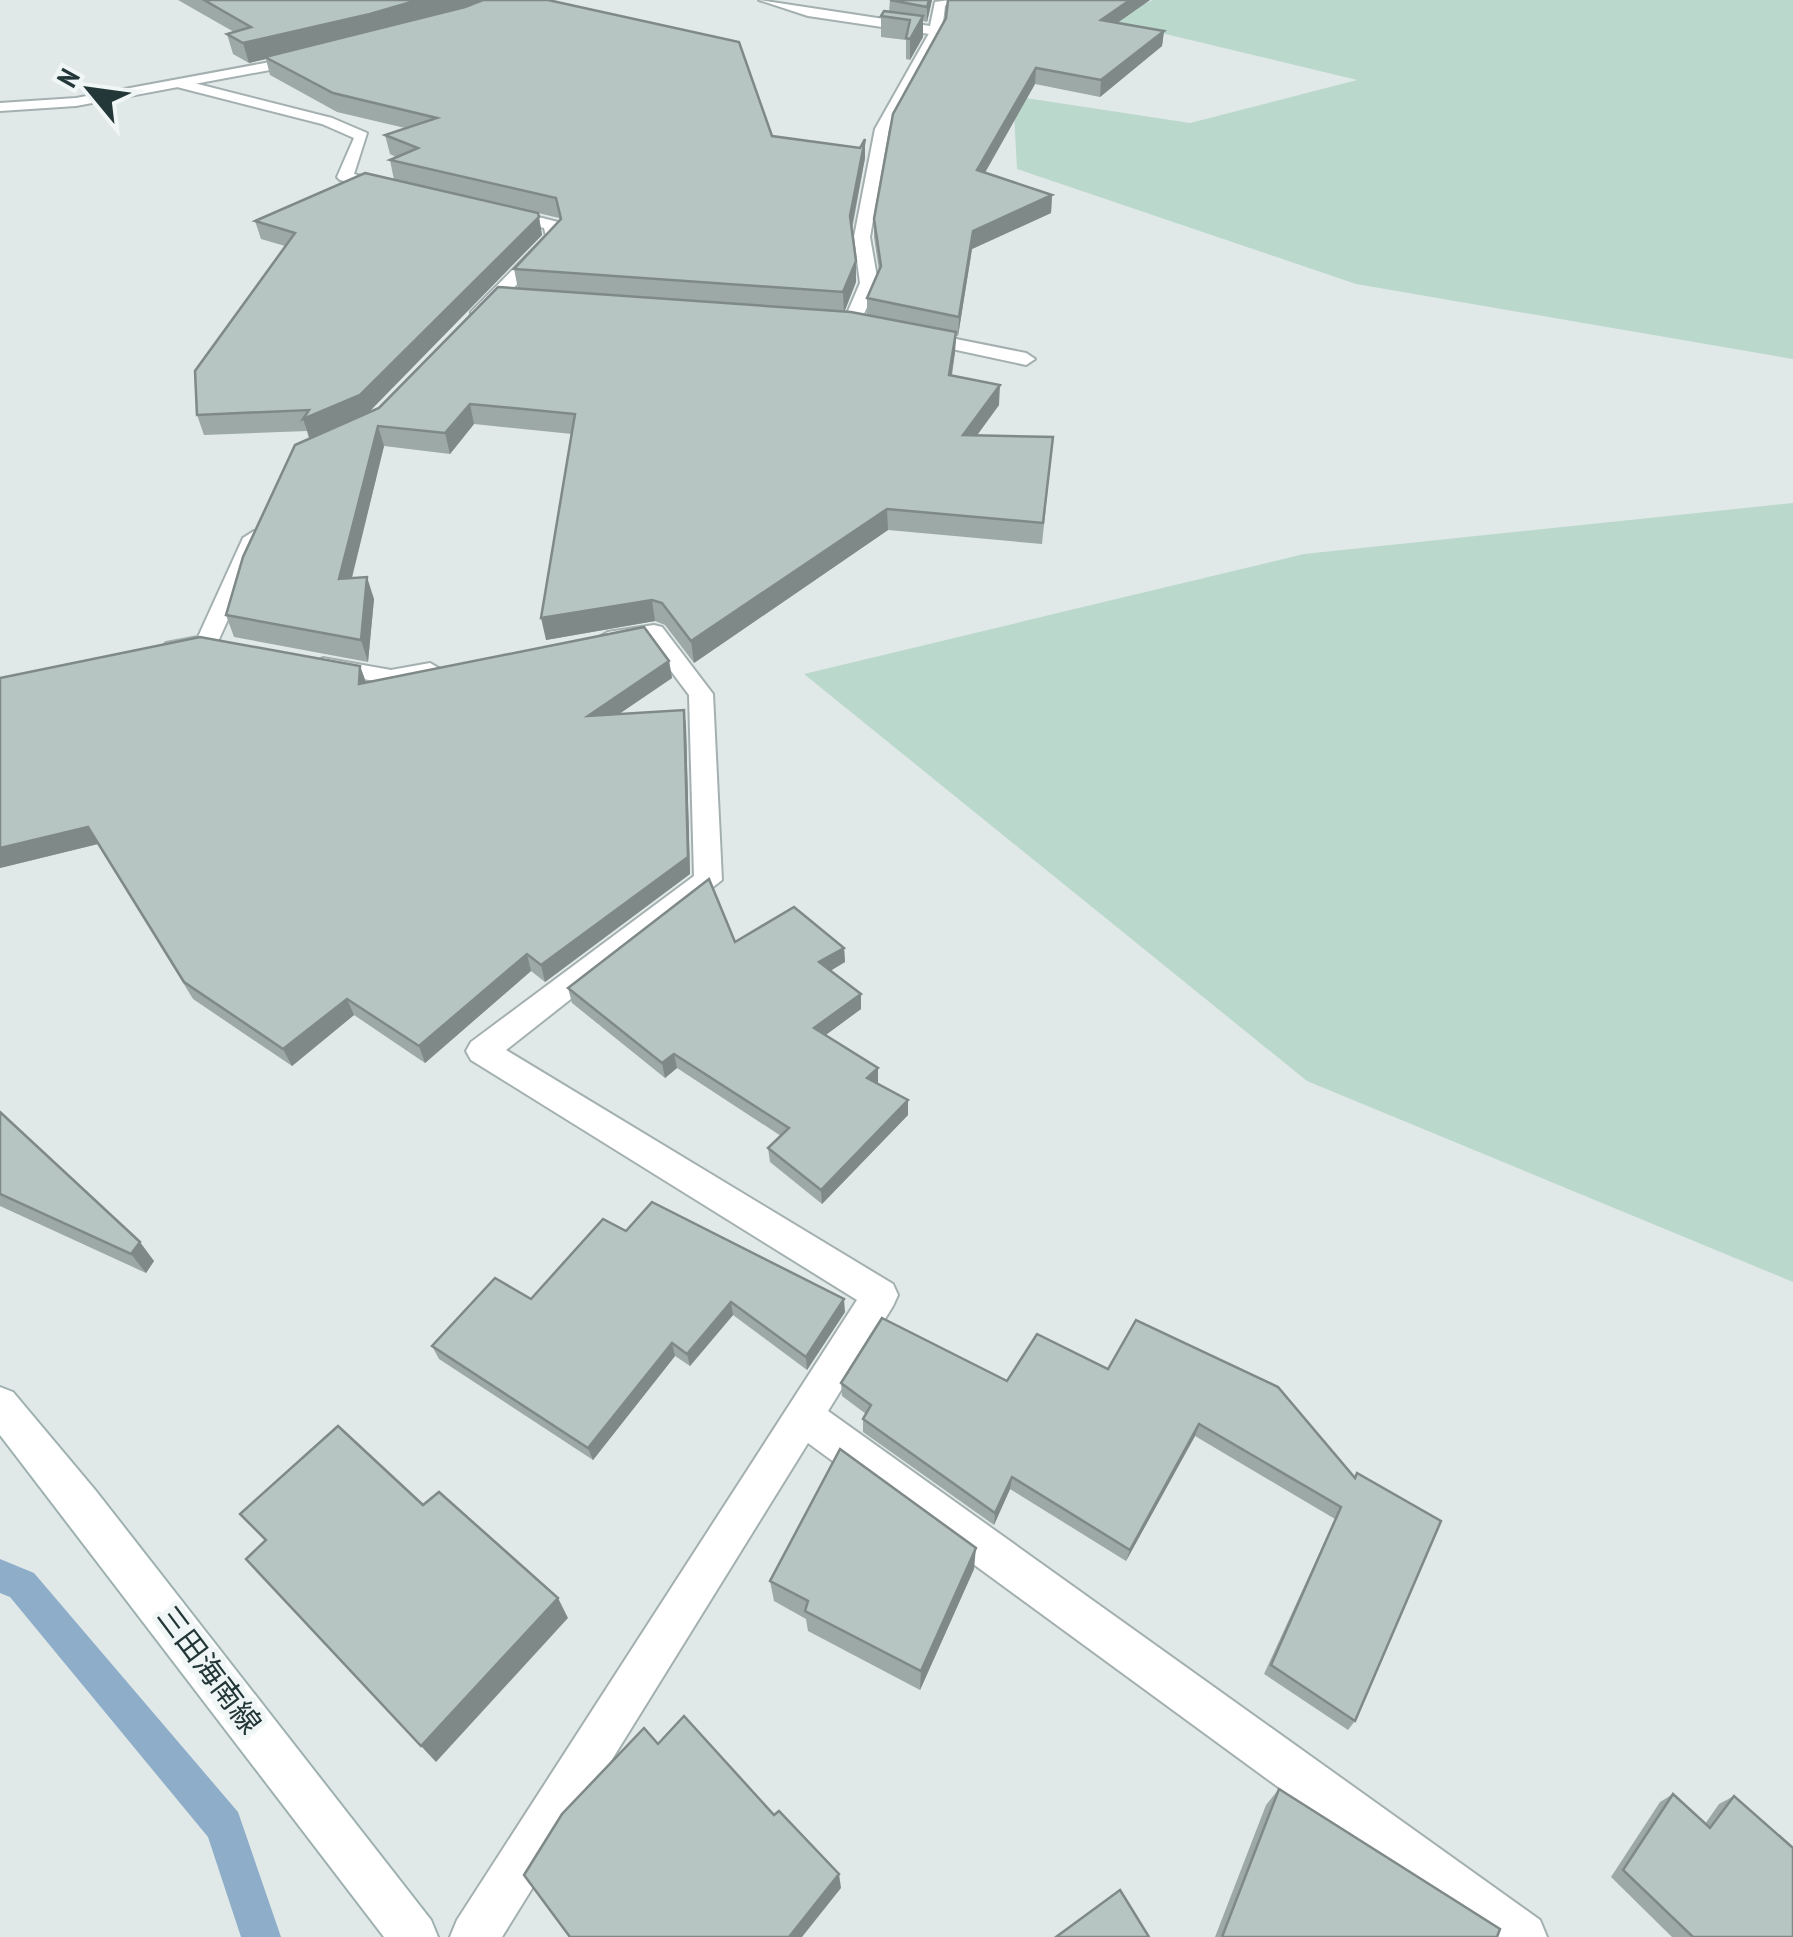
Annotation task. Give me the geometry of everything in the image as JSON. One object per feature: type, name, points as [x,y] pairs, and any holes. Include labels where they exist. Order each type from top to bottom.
[{"type":"street","points":[[764,0],[808,12],[936,32]]},
{"type":"street","points":[[832,322],[862,325],[869,282],[862,237],[882,129],[936,32],[939,5],[944,0]]},
{"type":"street","points":[[0,106],[76,102],[330,55]]},
{"type":"street","points":[[182,84],[327,121],[362,136],[345,176],[401,190]]},
{"type":"street","points":[[468,325],[505,298],[554,237],[552,225],[477,207]]},
{"type":"street","points":[[891,331],[1026,359]]},
{"type":"street","points":[[207,643],[260,526]]},
{"type":"street","points":[[474,1937],[880,1295],[482,1050],[708,880],[701,694],[654,632],[579,644]]},
{"type":"street","points":[[158,650],[207,643],[244,650]]},
{"type":"street","points":[[299,660],[391,677],[466,664]]},
{"type":"street","name":"三田海南線","points":[[0,1405],[82,1505],[414,1937]]},
{"type":"street","points":[[803,1416],[1524,1937]]},
{"type":"green space","points":[[1153,0],[1793,0],[1793,359],[1356,284],[1017,169],[1013,96],[1190,123],[1357,80],[1107,20]]},
{"type":"green space","points":[[1793,503],[1793,1282],[1307,1081],[804,674],[1304,554]]},
{"type":"building","points":[[204,0],[418,0],[243,43],[227,34],[251,27]]},
{"type":"building","points":[[483,0],[548,0],[739,42],[772,136],[860,148],[865,139],[850,216],[856,261],[843,292],[514,269],[561,219],[556,198],[390,160],[418,148],[385,135],[437,118],[333,93],[265,57]]},
{"type":"building","points":[[890,0],[929,0],[927,7]]},
{"type":"building","points":[[948,0],[1130,0],[1101,20],[1164,31],[1101,80],[1036,68],[977,170],[1052,195],[973,231],[959,317],[867,298],[881,266],[874,219],[893,114],[946,18]]},
{"type":"building","points":[[884,11],[923,16],[910,39],[906,38],[910,20],[881,16]]},
{"type":"building","points":[[365,173],[538,213],[539,217],[360,395],[303,419],[309,410],[197,415],[195,371],[295,233],[255,221]]},
{"type":"building","points":[[498,287],[851,312],[956,332],[949,375],[1000,385],[963,435],[1053,437],[1043,523],[887,509],[691,641],[662,603],[652,600],[541,618],[575,414],[470,404],[445,433],[378,426],[339,579],[367,577],[361,640],[226,615],[243,557],[295,445],[379,408]]},
{"type":"building","points":[[644,627],[669,661],[588,716],[684,710],[688,857],[541,965],[527,954],[419,1046],[347,999],[283,1049],[184,982],[88,827],[0,848],[0,678],[200,637],[360,666],[359,684]]},
{"type":"building","points":[[709,879],[735,942],[794,907],[844,948],[819,962],[861,994],[814,1028],[878,1068],[867,1078],[908,1100],[821,1190],[768,1148],[789,1128],[674,1054],[662,1063],[568,988]]},
{"type":"building","points":[[0,1112],[140,1242],[131,1254],[0,1194]]},
{"type":"building","points":[[652,1202],[844,1299],[806,1357],[731,1302],[687,1354],[672,1343],[588,1448],[432,1346],[495,1278],[531,1299],[603,1219],[626,1231]]},
{"type":"building","points":[[882,1318],[1007,1381],[1037,1334],[1108,1369],[1136,1320],[1278,1387],[1355,1478],[1357,1473],[1441,1521],[1355,1721],[1271,1665],[1341,1507],[1199,1424],[1130,1550],[1012,1477],[995,1513],[863,1419],[871,1405],[841,1383]]},
{"type":"building","points":[[338,1426],[423,1505],[439,1492],[558,1598],[421,1746],[246,1559],[266,1540],[240,1514]]},
{"type":"building","points":[[840,1449],[976,1548],[921,1671],[805,1611],[808,1601],[770,1581]]},
{"type":"building","points":[[684,1716],[774,1815],[779,1811],[839,1874],[789,1937],[570,1937],[524,1875],[562,1814],[644,1728],[658,1744]]},
{"type":"building","points":[[1279,1789],[1500,1929],[1497,1937],[1222,1937]]},
{"type":"building","points":[[1673,1794],[1710,1828],[1734,1796],[1793,1848],[1793,1937],[1693,1937],[1623,1870]]},
{"type":"building","points":[[1120,1890],[1149,1937],[1056,1937]]},
{"type":"waterway","points":[[0,1576],[22,1585],[224,1826],[261,1937]]}]
